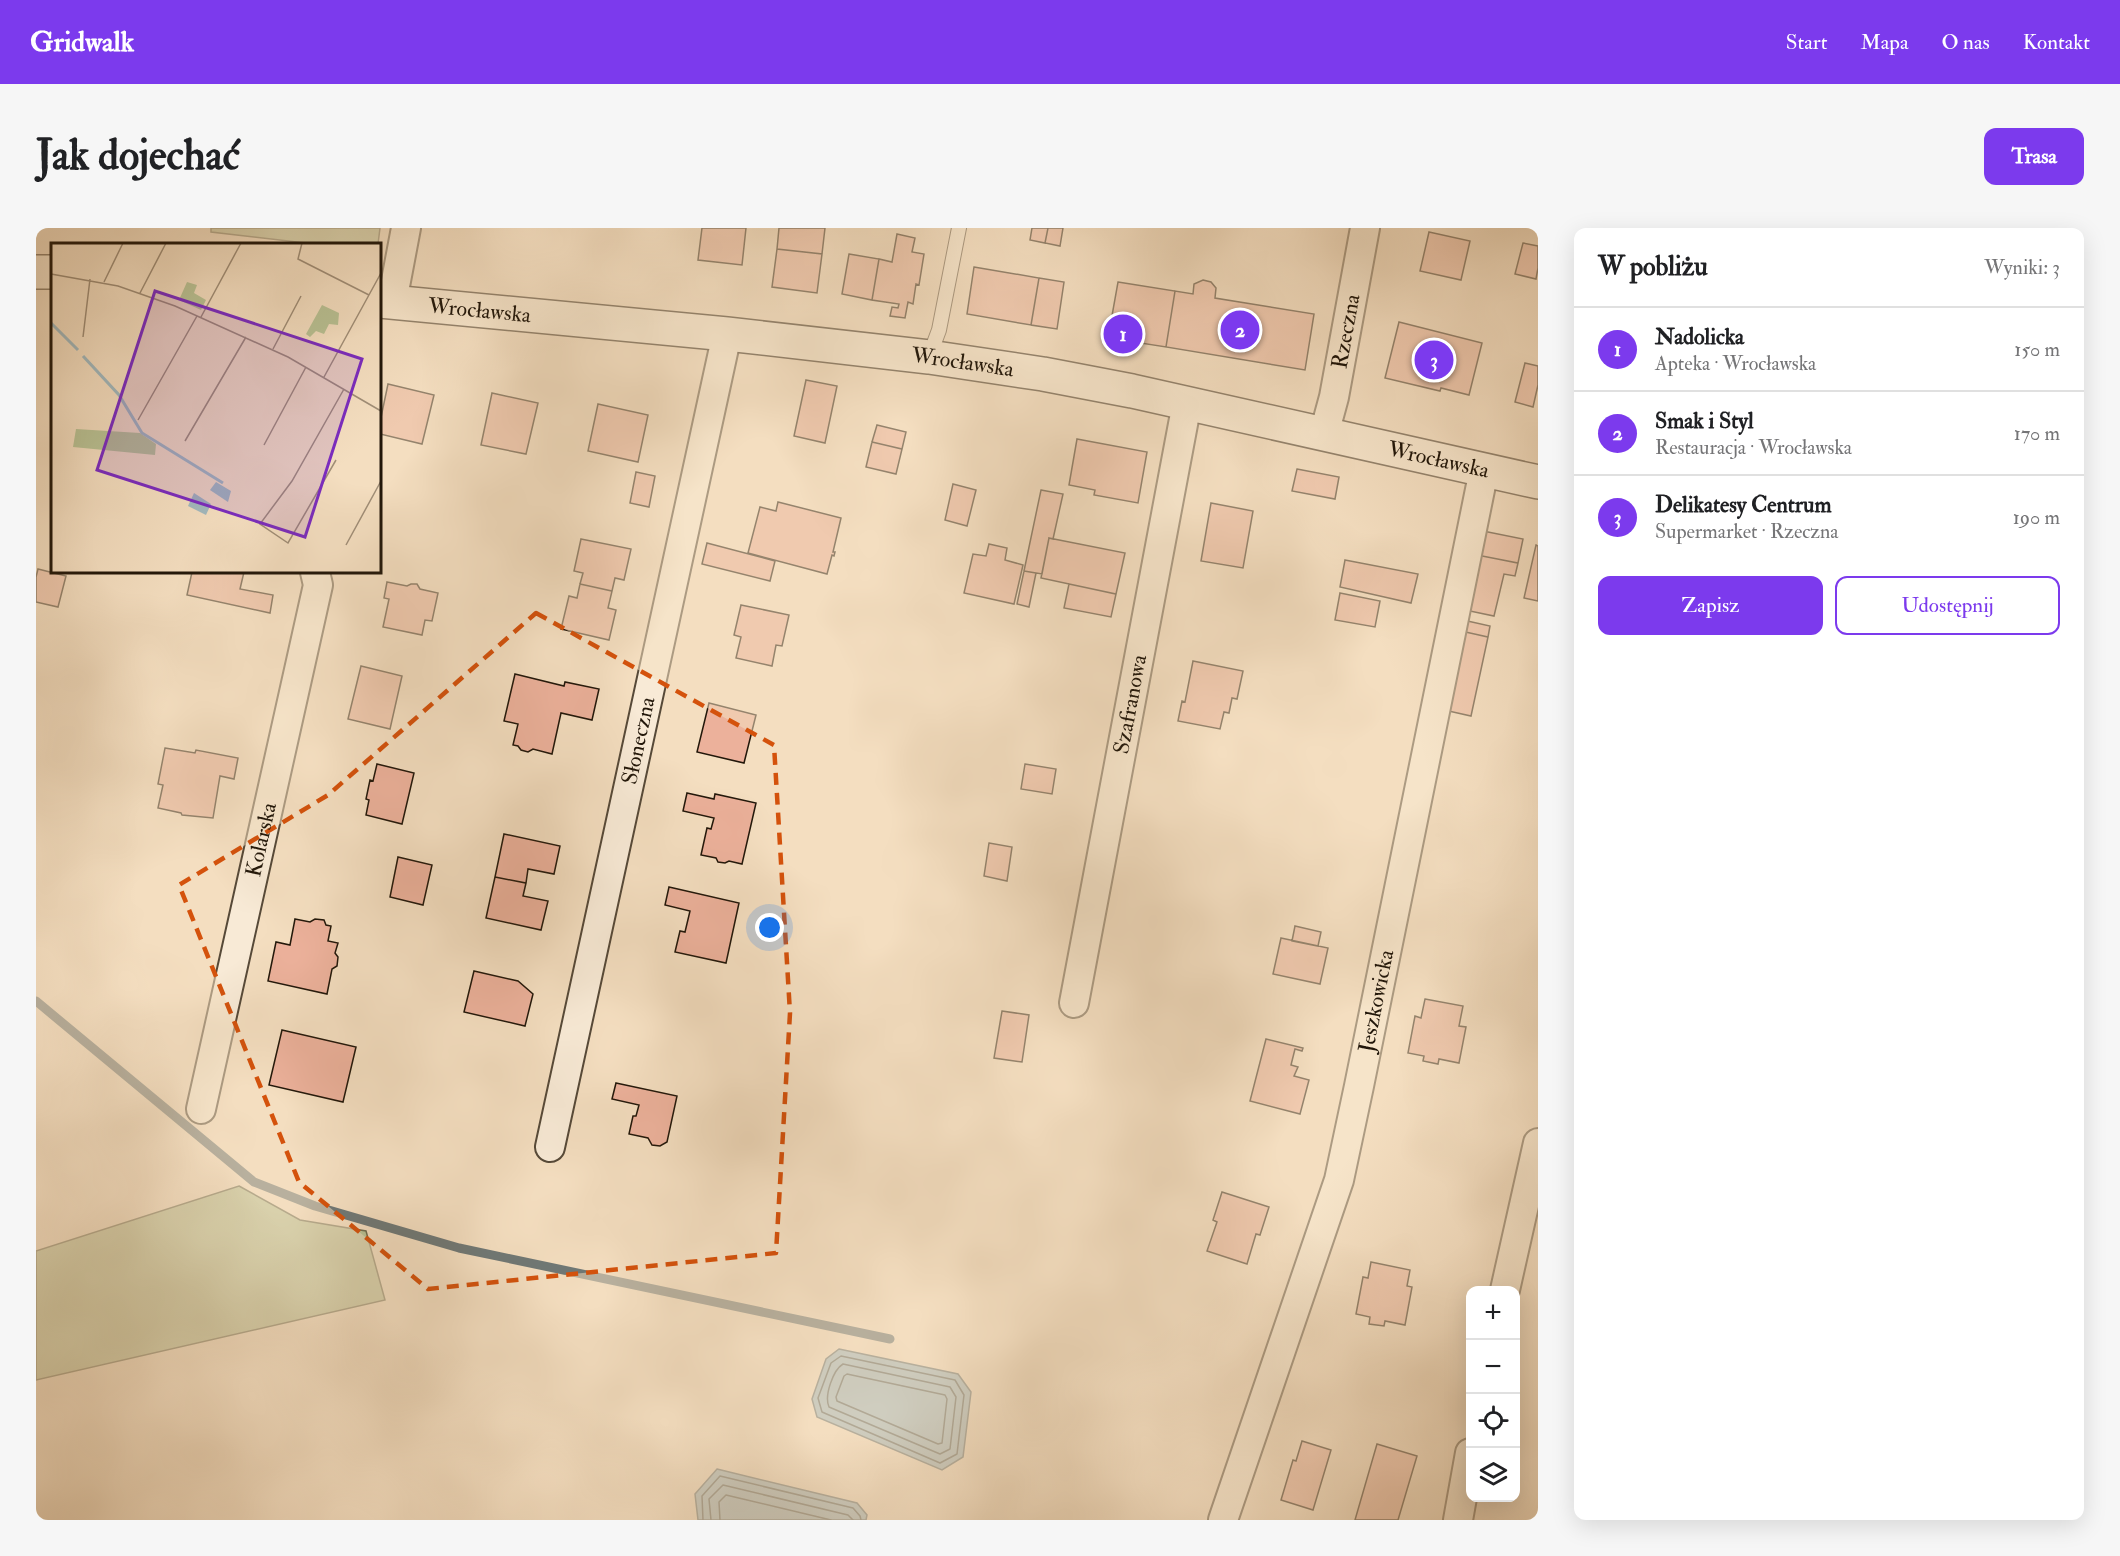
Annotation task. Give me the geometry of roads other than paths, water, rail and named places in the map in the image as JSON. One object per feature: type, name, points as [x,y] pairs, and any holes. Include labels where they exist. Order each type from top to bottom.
[{"type":"street","points":[[386,301],[406,228]]},
{"type":"street","name":"Rzeczna","points":[[1324,434],[1334,397],[1365,228]]},
{"type":"street","name":"Wrocławska","points":[[386,301],[727,334],[929,357],[1052,376],[1132,391],[1538,482]]},
{"type":"street","name":"Słoneczna","points":[[550,1147],[727,334]]},
{"type":"street","name":"Szafranowa","points":[[1074,1003],[1187,403]]},
{"type":"street","name":"Jeszkowicka","points":[[1223,1520],[1339,1180],[1484,470]]},
{"type":"street","name":"Kolarska","points":[[201,1109],[318,585],[315,573]]},
{"type":"street","points":[[1506,1286],[1538,1143]]},
{"type":"street","points":[[1458,1520],[1466,1475]]},
{"type":"lane","points":[[929,357],[939,330],[959,228]]},
{"type":"water","points":[[839,1349],[958,1374],[971,1392],[963,1457],[942,1470],[817,1417],[812,1399],[826,1359]]},
{"type":"water","points":[[717,1469],[857,1503],[867,1515],[866,1520],[698,1520],[695,1494]]},
{"type":"waterway","points":[[36,1001],[254,1182],[315,1206],[459,1248],[890,1339]]},
{"type":"place","name":"Smak i Styl","points":[[1240,330]]},
{"type":"place","name":"Nadolicka","points":[[1123,334]]},
{"type":"place","name":"Delikatesy Centrum","points":[[1434,360]]}]
